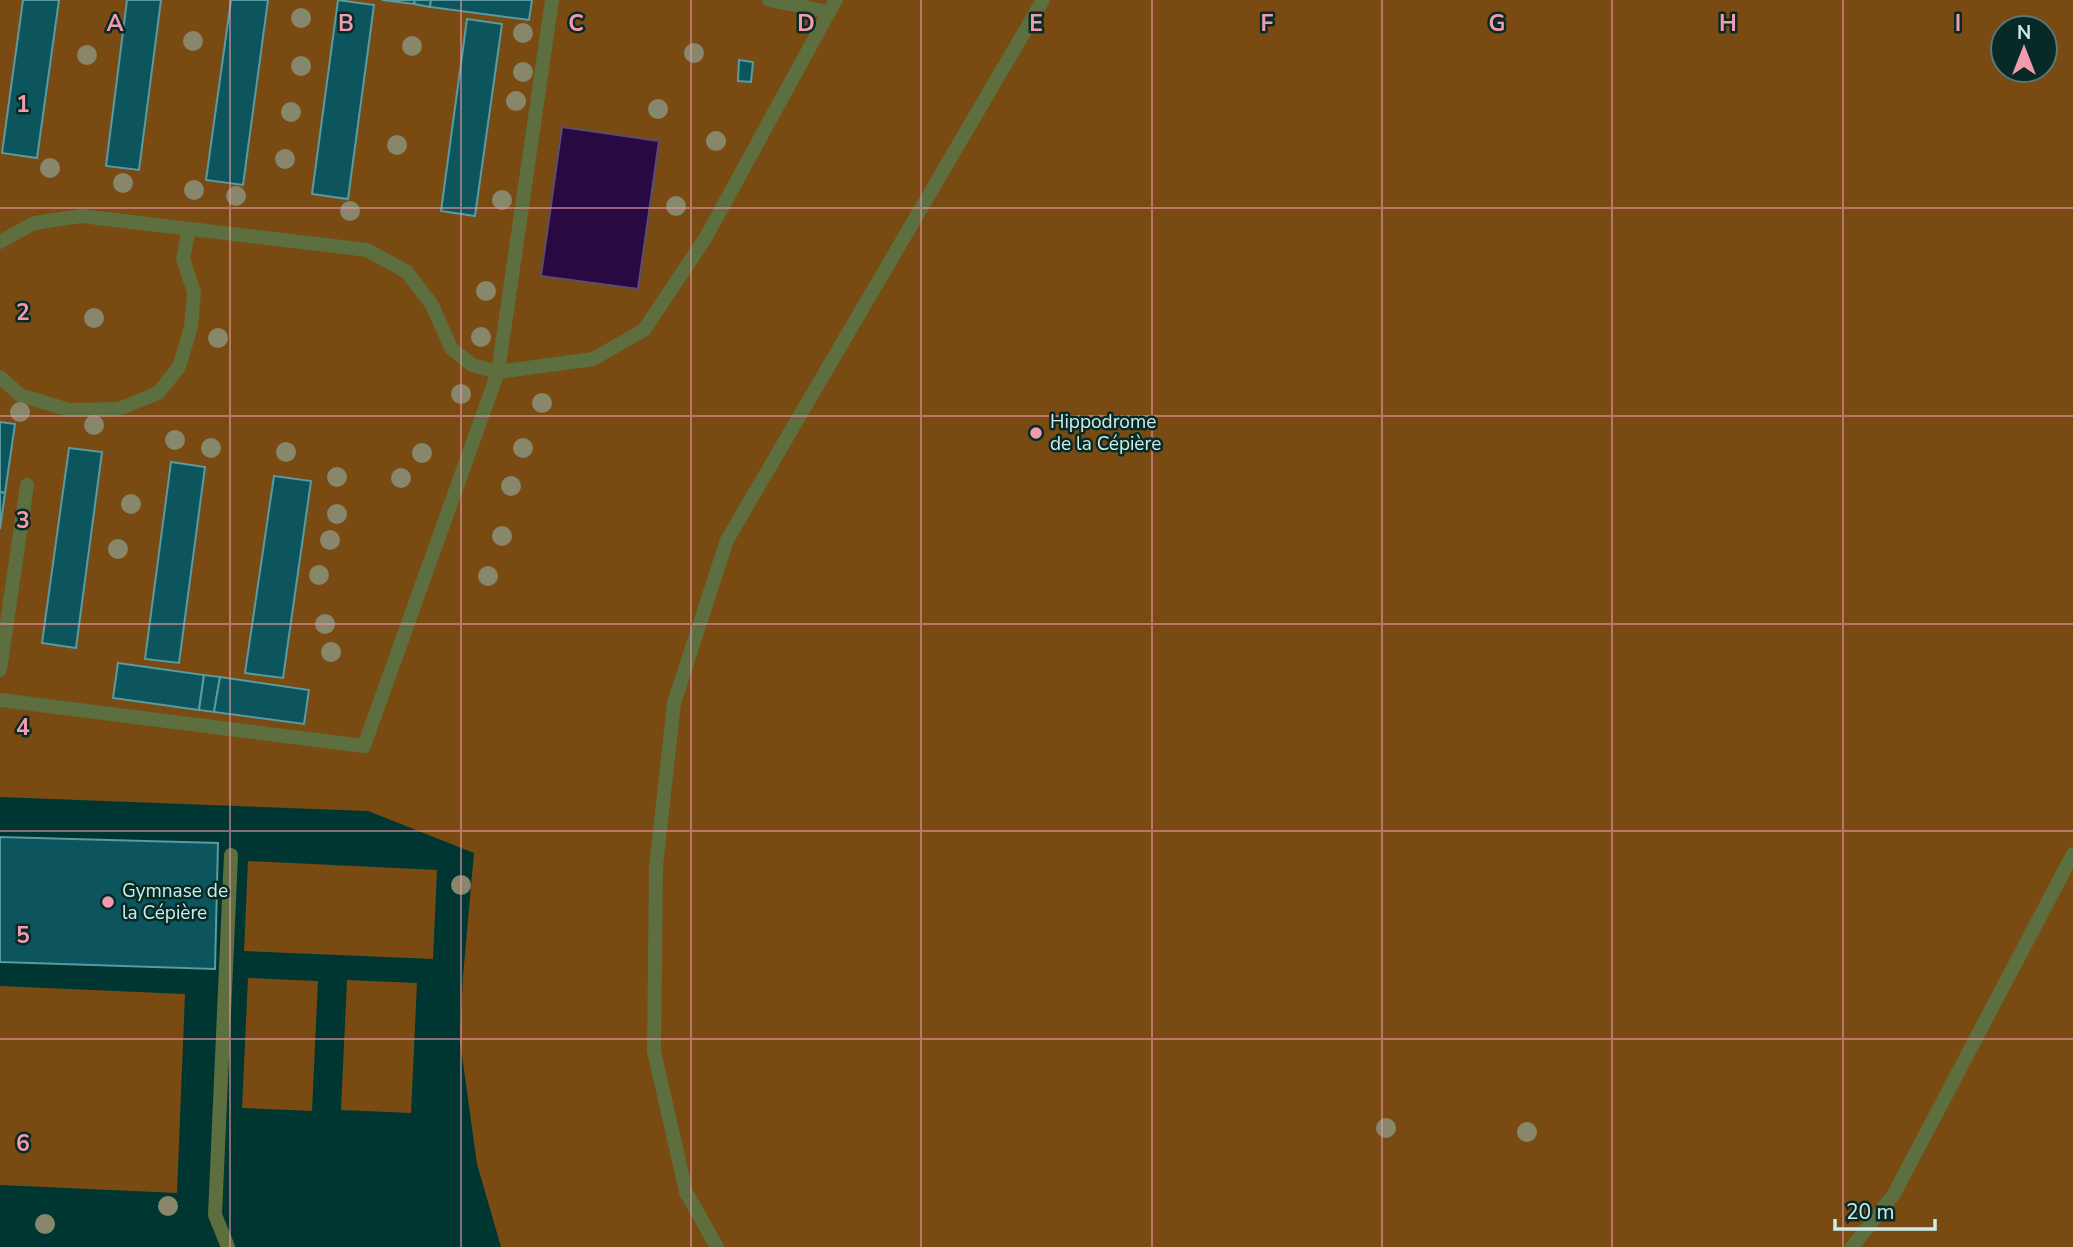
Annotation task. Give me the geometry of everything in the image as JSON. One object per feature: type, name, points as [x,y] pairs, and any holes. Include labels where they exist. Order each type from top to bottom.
[{"type":"lane","points":[[0,700],[364,746],[498,372],[552,0]]},
{"type":"lane","points":[[0,242],[34,223],[81,216],[367,250],[407,272],[432,305],[450,348],[472,365],[498,372],[593,359],[644,330],[706,237],[833,6],[769,0]]},
{"type":"lane","points":[[717,1247],[686,1192],[654,1051],[656,866],[674,703],[727,540],[1043,0]]},
{"type":"lane","points":[[0,377],[20,395],[69,410],[119,409],[158,393],[179,367],[191,327],[194,292],[183,259],[189,229]]},
{"type":"lane","points":[[0,670],[27,485]]},
{"type":"lane","points":[[1852,1247],[1894,1194],[2073,853]]},
{"type":"lane","points":[[228,1247],[215,1215],[231,855]]},
{"type":"shaded area","name":"Hippodrome de la Cépière","points":[[0,0],[2073,0],[2073,1247],[501,1247],[477,1164],[460,1041],[474,853],[368,811],[0,797]]},
{"type":"shaded area","points":[[562,127],[659,141],[638,289],[541,276]]},
{"type":"shaded area","points":[[248,861],[437,870],[433,959],[244,951]]},
{"type":"shaded area","points":[[248,978],[318,981],[312,1111],[242,1108]]},
{"type":"shaded area","points":[[347,980],[417,983],[411,1113],[341,1110]]},
{"type":"shaded area","points":[[0,986],[185,994],[177,1193],[0,1185]]},
{"type":"building","points":[[23,0],[59,0],[37,158],[2,153]]},
{"type":"building","points":[[127,0],[161,0],[139,170],[106,166]]},
{"type":"building","points":[[231,0],[268,0],[243,185],[206,180]]},
{"type":"building","points":[[338,0],[374,5],[348,199],[312,194]]},
{"type":"building","points":[[382,0],[415,0],[414,4]]},
{"type":"building","points":[[415,0],[431,0],[430,7],[414,4]]},
{"type":"building","points":[[431,0],[532,0],[529,20],[430,7]]},
{"type":"building","points":[[467,19],[502,24],[475,216],[441,211]]},
{"type":"building","points":[[739,60],[753,62],[751,82],[738,81]]},
{"type":"building","points":[[0,422],[15,424],[5,493],[0,492]]},
{"type":"building","points":[[69,448],[102,452],[76,648],[42,643]]},
{"type":"building","points":[[171,462],[205,467],[179,663],[145,659]]},
{"type":"building","points":[[274,476],[311,481],[283,678],[245,673]]},
{"type":"building","points":[[0,492],[5,493],[0,529]]},
{"type":"building","points":[[118,663],[204,675],[199,710],[113,698]]},
{"type":"building","points":[[204,675],[220,677],[214,712],[199,710]]},
{"type":"building","points":[[220,677],[309,690],[304,724],[214,712]]},
{"type":"building","name":"Gymnase de la Cépière","points":[[0,837],[218,843],[215,969],[0,962]]},
{"type":"place","name":"Hippodrome de la Cépière","points":[[1036,433]]},
{"type":"place","name":"Gymnase de la Cépière","points":[[108,902]]}]
